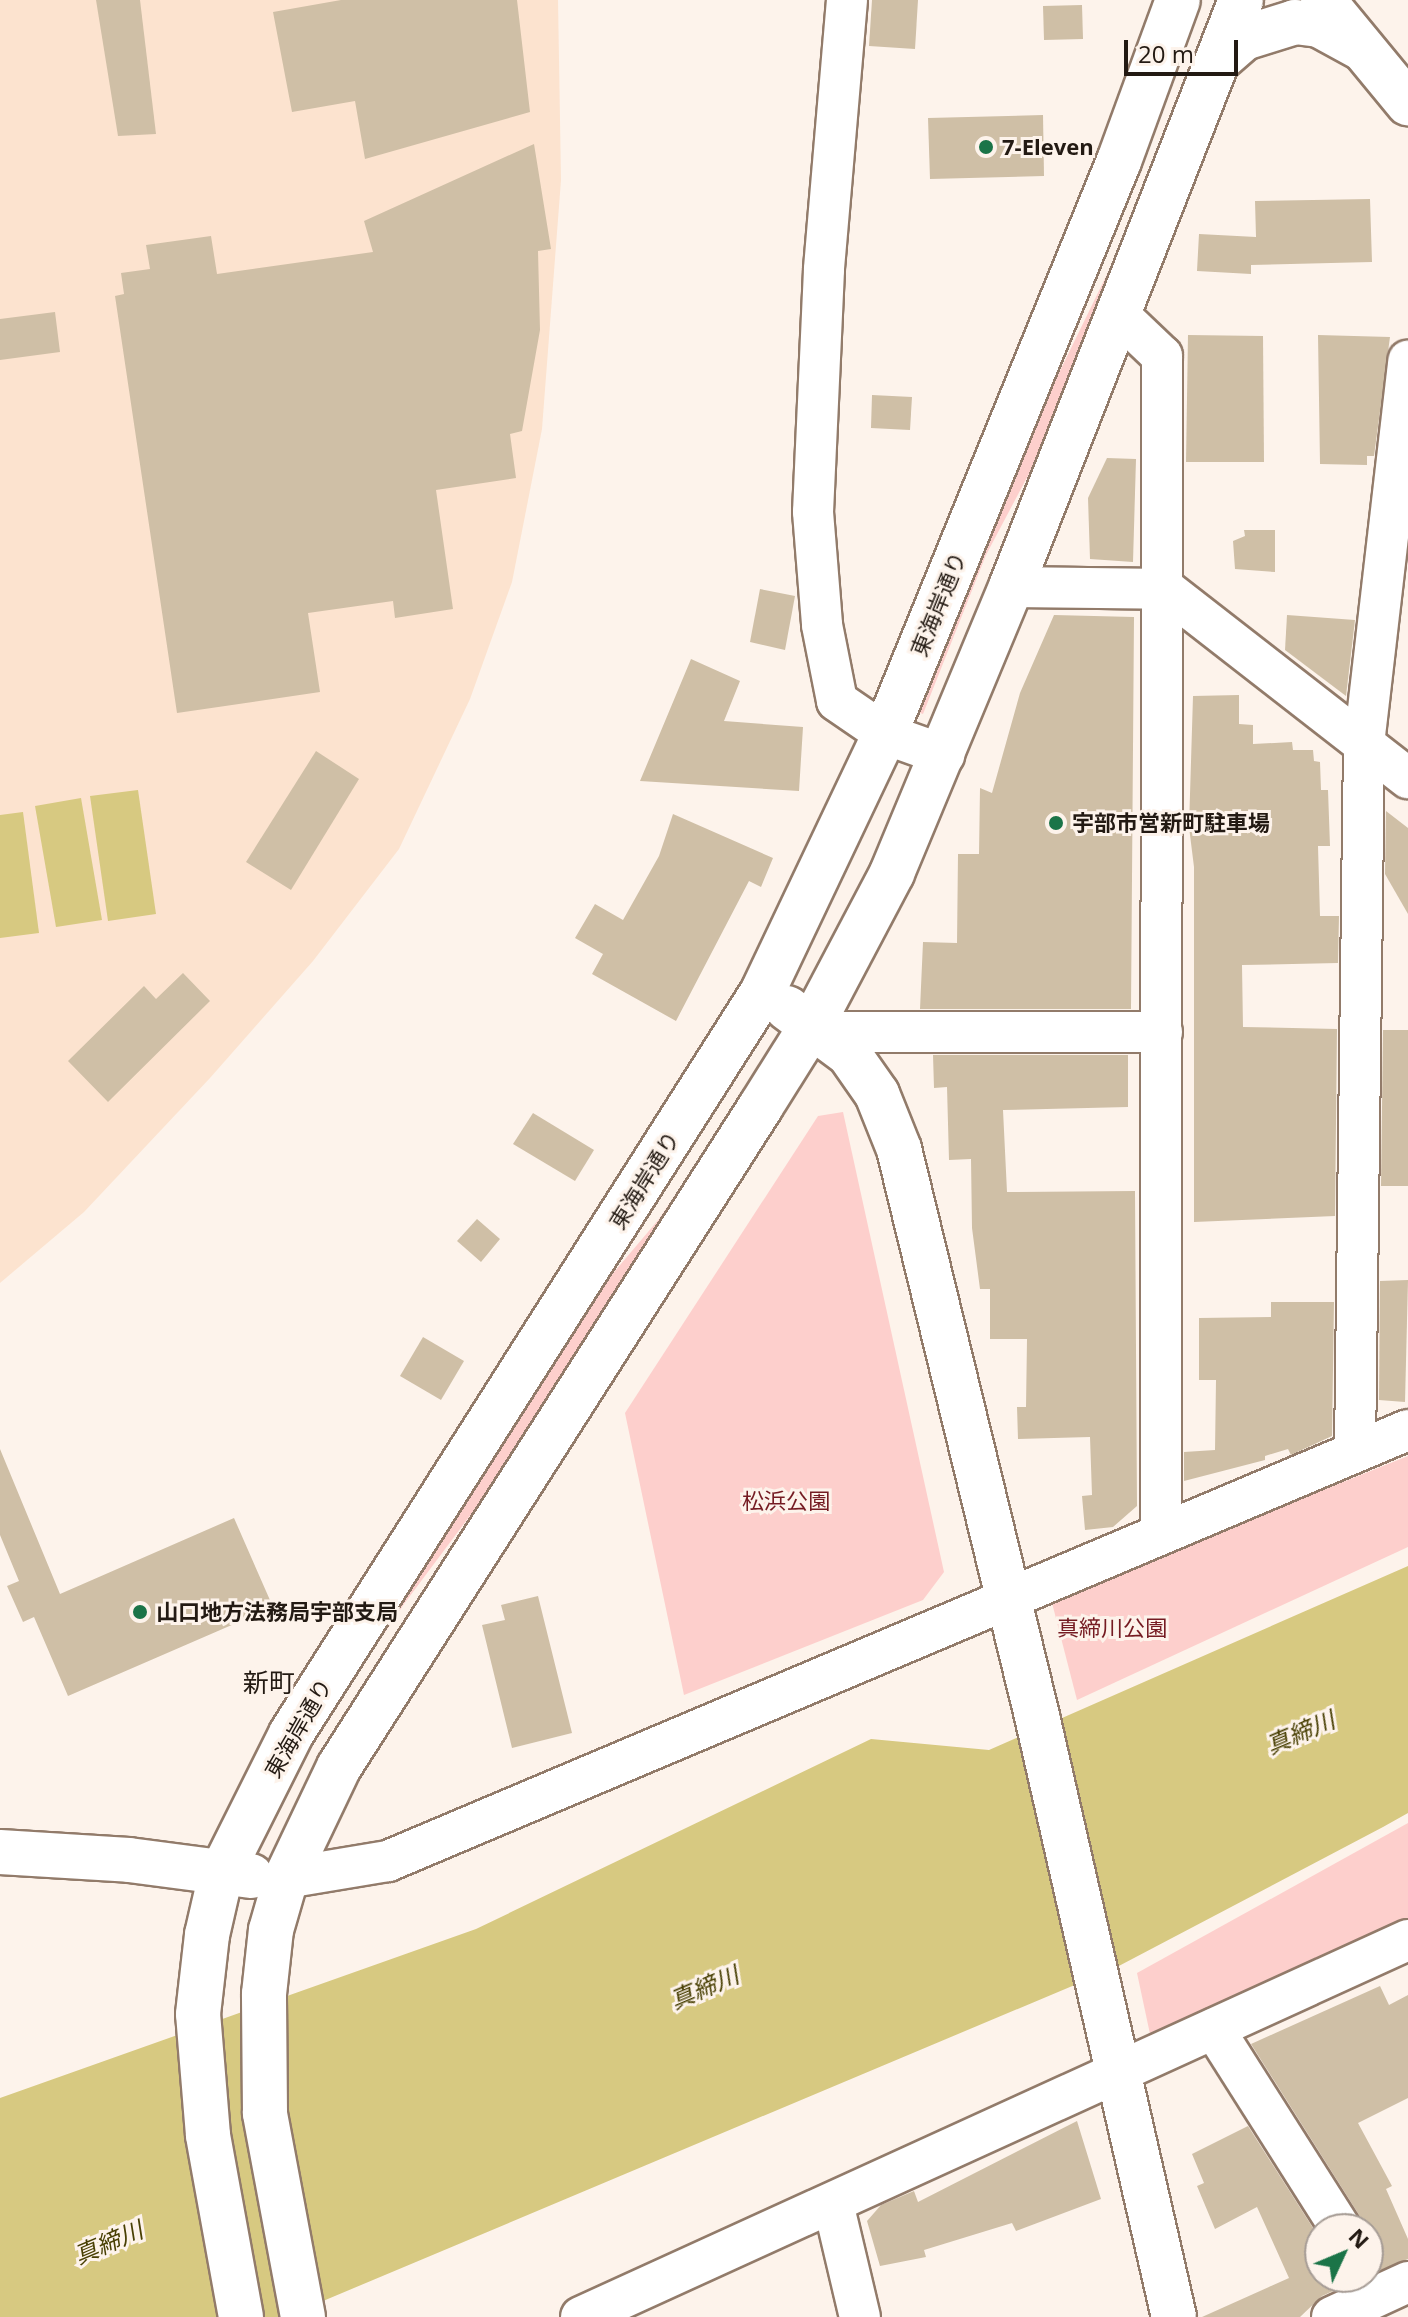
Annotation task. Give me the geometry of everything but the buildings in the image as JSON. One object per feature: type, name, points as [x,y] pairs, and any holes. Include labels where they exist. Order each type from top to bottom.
[{"type":"main road","points":[[303,2317],[265,2113],[264,1994],[271,1930],[286,1878],[339,1767],[818,1028],[944,755],[1241,0]]},
{"type":"main road","points":[[1323,0],[1408,103]]},
{"type":"main road","name":"東海岸通り","points":[[241,2317],[208,2135],[198,2014],[207,1935],[221,1874],[291,1734],[762,993],[885,734],[1179,12]]},
{"type":"main road","points":[[1220,59],[1244,38],[1295,22],[1319,25],[1361,48]]},
{"type":"main road","points":[[762,993],[818,1028],[849,1054],[877,1094],[899,1149],[1037,1716],[1174,2317]]},
{"type":"main road","points":[[0,1852],[129,1860],[221,1874],[286,1878]]},
{"type":"street","points":[[847,0],[824,270],[813,512],[822,625],[837,701],[885,734],[944,755]]},
{"type":"street","points":[[1119,315],[1162,356],[1165,589],[1161,1530]]},
{"type":"street","points":[[1355,1450],[1364,744],[1408,361]]},
{"type":"street","points":[[1011,587],[1165,589],[1408,778]]},
{"type":"street","points":[[818,1028],[1162,1032]]},
{"type":"street","points":[[286,1878],[388,1861],[1007,1599],[1161,1530],[1408,1430]]},
{"type":"street","points":[[598,2313],[1408,1940]]},
{"type":"street","points":[[1214,2029],[1331,2213]]},
{"type":"street","points":[[833,2203],[860,2317]]},
{"type":"street","points":[[1332,2317],[1389,2291]]},
{"type":"shaded area","points":[[0,0],[558,0],[561,180],[542,429],[512,582],[470,699],[399,849],[313,961],[210,1078],[84,1212],[0,1283]]},
{"type":"green space","points":[[1191,65],[1197,66],[1051,432],[986,555],[923,714],[915,711],[1020,453],[1112,264]]},
{"type":"green space","name":"松浜公園","points":[[843,1112],[944,1572],[923,1600],[684,1695],[625,1413],[818,1116]]},
{"type":"green space","points":[[725,1120],[731,1123],[534,1430],[404,1604],[313,1740],[582,1310],[659,1219]]},
{"type":"green space","name":"真締川公園","points":[[1408,1456],[1408,1547],[1077,1700],[1051,1599]]},
{"type":"green space","points":[[1408,1823],[1408,1919],[1150,2034],[1137,1973]]},
{"type":"water","points":[[138,790],[156,914],[108,921],[90,796]]},
{"type":"water","points":[[81,798],[102,920],[56,927],[35,806]]},
{"type":"water","points":[[23,812],[39,933],[0,938],[0,815]]},
{"type":"water","name":"真締川","points":[[1408,1566],[1408,1813],[1383,1827],[1115,1968],[285,2317],[0,2317],[0,2098],[476,1929],[871,1739],[989,1750]]},
{"type":"place","name":"7-Eleven","points":[[986,147]]},
{"type":"place","name":"宇部市営新町駐車場","points":[[1056,823]]},
{"type":"place","name":"山口地方法務局宇部支局","points":[[140,1612]]},
{"type":"district","name":"新町","points":[[269,1683]]}]
